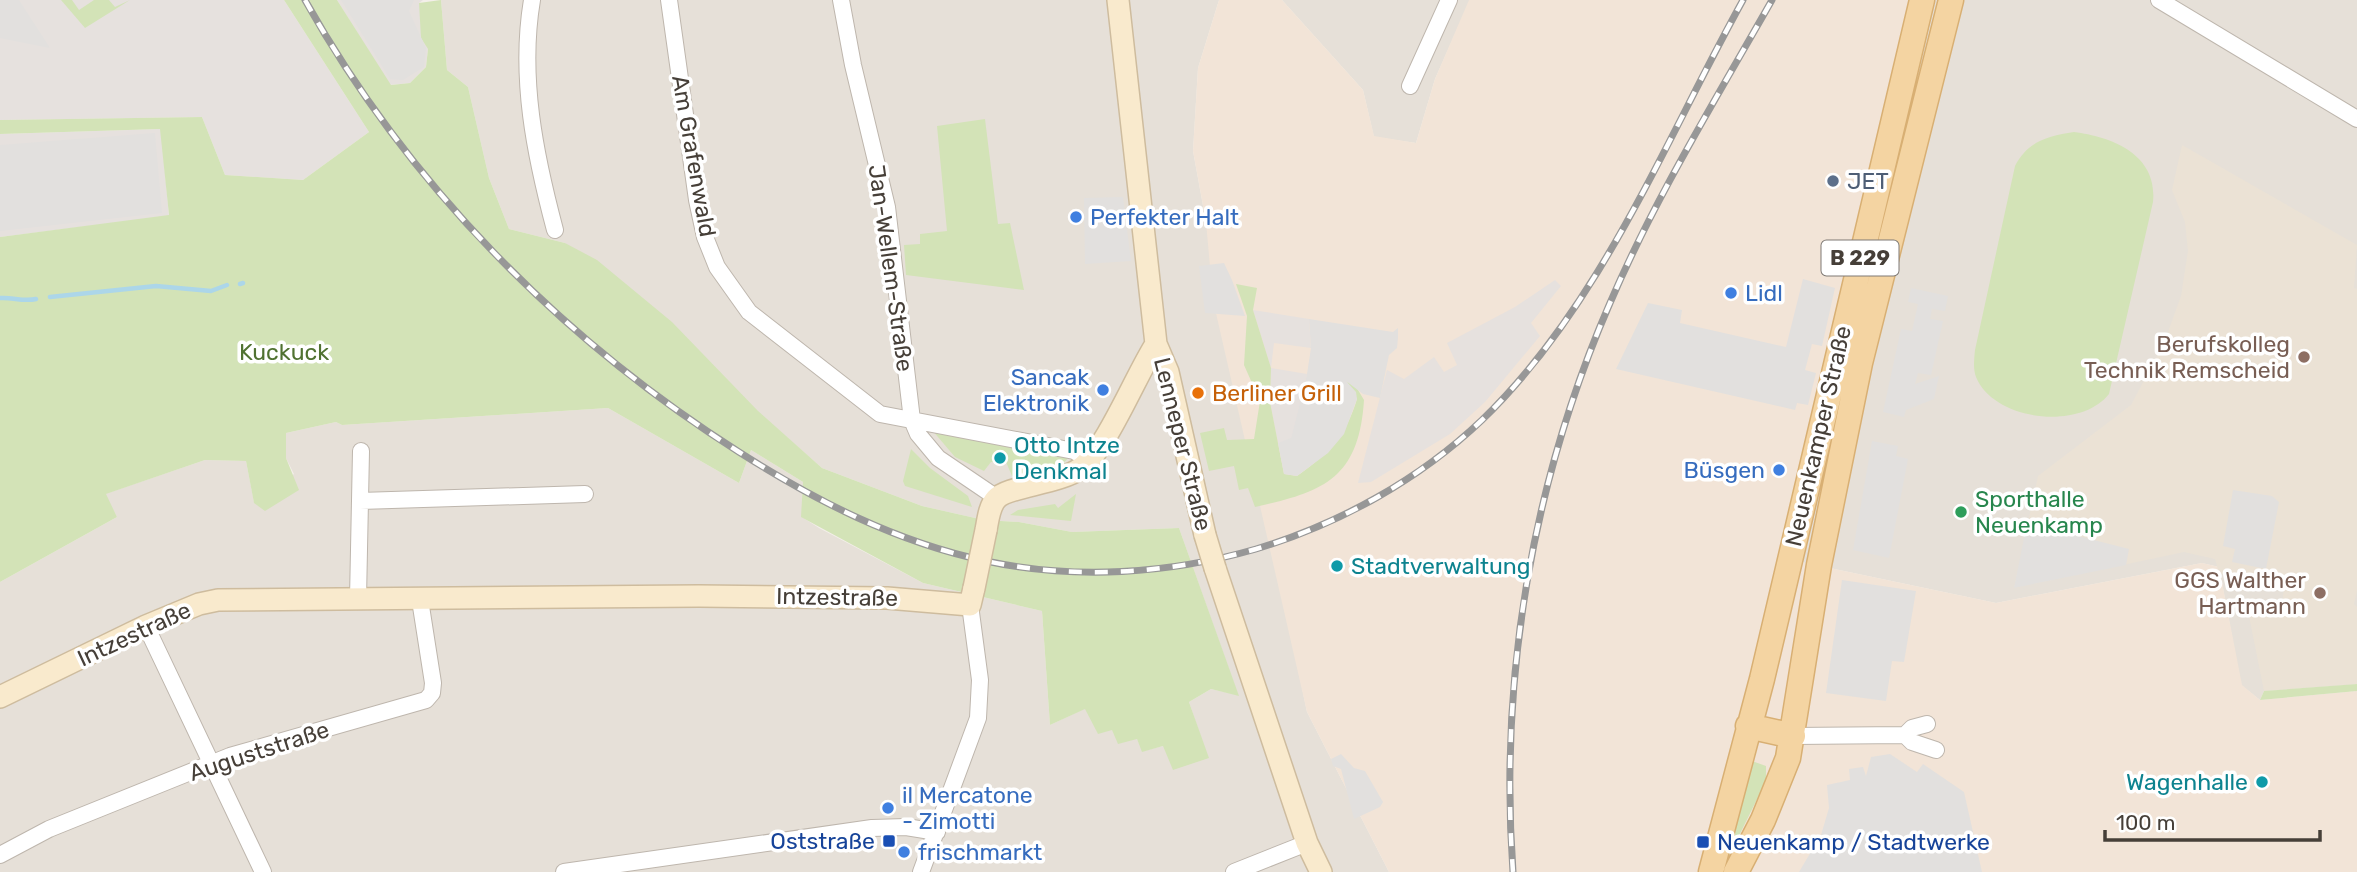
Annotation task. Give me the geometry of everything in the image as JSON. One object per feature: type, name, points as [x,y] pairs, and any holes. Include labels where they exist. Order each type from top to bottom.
[{"type":"main road","name":"Lenneper Straße","points":[[1118,0],[1156,344],[1168,372],[1215,568],[1307,843],[1321,872]]},
{"type":"main road","name":"Neuenkamper Straße","points":[[1711,872],[1922,0]]},
{"type":"main road","name":"Neuenkamper Straße","points":[[1736,872],[1782,779],[1793,736],[1819,565],[1860,363],[1951,0]]},
{"type":"main road","points":[[972,596],[992,507],[998,498],[1009,492],[1066,477],[1089,460],[1156,344]]},
{"type":"main road","name":"Intzestraße","points":[[0,697],[146,626],[199,604],[218,600],[835,597],[924,599],[972,596]]},
{"type":"main road","points":[[1748,726],[1793,736]]},
{"type":"street","points":[[532,0],[527,47],[535,156],[555,230]]},
{"type":"street","name":"Am Grafenwald","points":[[669,0],[697,200],[705,237],[718,267],[749,312],[880,414],[1074,451],[1089,460]]},
{"type":"street","name":"Jan-Wellem-Straße","points":[[841,0],[852,65],[887,207],[912,420],[918,434],[937,458],[998,498]]},
{"type":"street","points":[[1410,86],[1449,0]]},
{"type":"street","points":[[2159,0],[2357,118]]},
{"type":"street","points":[[358,599],[361,451]]},
{"type":"street","points":[[360,501],[584,494]]},
{"type":"street","points":[[921,872],[978,718],[979,680],[972,596]]},
{"type":"street","name":"Auguststraße","points":[[0,855],[49,829],[210,764],[428,698],[433,683],[419,600]]},
{"type":"street","points":[[146,626],[262,872]]},
{"type":"street","points":[[1905,736],[1912,728],[1927,724]]},
{"type":"street","points":[[1793,736],[1905,736],[1912,742],[1936,750]]},
{"type":"street","points":[[564,872],[872,828],[906,827],[937,832]]},
{"type":"street","points":[[1234,872],[1307,843]]},
{"type":"shaded area","points":[[0,0],[284,0],[369,132],[303,180],[225,175],[202,117],[0,120]]},
{"type":"shaded area","points":[[0,0],[19,0],[50,48],[0,38]]},
{"type":"shaded area","points":[[337,0],[423,0],[419,3],[428,49],[426,67],[410,83],[390,85]]},
{"type":"shaded area","points":[[341,0],[414,0],[409,11],[426,48],[424,67],[403,80],[390,79]]},
{"type":"shaded area","points":[[441,0],[1219,0],[1198,68],[1193,151],[1206,222],[1307,712],[1389,872],[0,872],[0,582],[117,517],[105,494],[205,460],[246,461],[254,502],[294,474],[286,458],[286,433],[336,422],[342,425],[608,408],[739,483],[751,450],[803,482],[802,517],[819,528],[923,583],[1042,611],[1050,725],[1086,708],[1098,733],[1112,729],[1137,739],[1143,751],[1163,746],[1208,758],[1189,702],[1211,689],[1238,695],[1179,528],[1072,532],[1019,522],[984,520],[922,506],[822,468],[565,243],[509,229],[489,178],[468,87],[447,70]]},
{"type":"shaded area","points":[[1219,0],[1282,0],[1363,90],[1374,136],[1416,143],[1435,79],[1469,0],[1909,0],[1787,559],[1996,603],[2202,563],[2219,567],[2242,685],[2260,700],[2357,691],[2357,872],[1389,872],[1307,712],[1213,300],[1206,222],[1193,151],[1198,68]]},
{"type":"shaded area","points":[[1282,0],[1470,0],[1435,79],[1416,143],[1374,137],[1363,90]]},
{"type":"shaded area","points":[[1909,0],[2357,0],[2357,684],[2264,691],[2260,700],[2241,685],[2219,567],[2202,563],[1996,603],[1787,559]]},
{"type":"shaded area","points":[[161,129],[169,216],[0,237],[0,134]]},
{"type":"shaded area","points":[[155,133],[162,213],[0,231],[0,145]]},
{"type":"shaded area","points":[[2182,145],[2357,245],[2354,288],[2357,289],[2357,591],[2354,604],[2357,607],[2357,684],[2264,691],[2248,611],[2281,617],[2284,587],[2219,573],[2215,559],[2184,552],[2014,588],[2038,476],[2131,405],[2164,343],[2181,296],[2188,251],[2185,222],[2172,190]]},
{"type":"shaded area","points":[[1123,197],[1131,261],[1085,264],[1084,198]]},
{"type":"shaded area","points":[[1224,263],[1245,316],[1205,313],[1199,266]]},
{"type":"shaded area","points":[[1803,279],[1835,288],[1822,346],[1812,344],[1805,370],[1816,373],[1808,405],[1797,403],[1795,410],[1616,369],[1648,303],[1682,310],[1680,323],[1786,347]]},
{"type":"shaded area","points":[[1555,280],[1561,286],[1531,323],[1540,336],[1485,402],[1450,434],[1371,482],[1358,483],[1387,370],[1404,379],[1434,357],[1444,372],[1457,365],[1447,343],[1515,307]]},
{"type":"shaded area","points":[[1911,288],[1948,296],[1945,311],[1932,309],[1930,319],[1943,321],[1931,375],[1918,373],[1915,384],[1939,376],[1934,399],[1906,410],[1904,417],[1883,412],[1901,329],[1912,331],[1918,304],[1908,302]]},
{"type":"shaded area","points":[[1253,310],[1309,319],[1311,348],[1274,343],[1271,368]]},
{"type":"shaded area","points":[[1309,319],[1393,332],[1398,328],[1398,338],[1397,348],[1389,355],[1380,398],[1363,394],[1346,381],[1356,392],[1357,399],[1344,434],[1328,453],[1297,476],[1284,474],[1278,443],[1291,438],[1307,374],[1311,348]]},
{"type":"shaded area","points":[[1271,368],[1307,374],[1291,439],[1278,443],[1270,402]]},
{"type":"shaded area","points":[[1872,441],[1898,446],[1896,456],[1908,459],[1889,558],[1853,550]]},
{"type":"shaded area","points":[[2233,490],[2272,496],[2279,502],[2266,569],[2232,562],[2235,549],[2223,546]]},
{"type":"shaded area","points":[[2027,523],[2129,549],[2126,565],[2014,588]]},
{"type":"shaded area","points":[[1842,580],[1916,591],[1904,662],[1892,661],[1886,701],[1826,693]]},
{"type":"shaded area","points":[[1341,754],[1354,768],[1365,771],[1383,802],[1380,807],[1354,819],[1341,769],[1333,766],[1331,759]]},
{"type":"shaded area","points":[[1890,754],[1917,772],[1923,764],[1964,792],[1982,872],[1799,872],[1821,835],[1829,808],[1827,785],[1850,780],[1849,769],[1863,767],[1866,776],[1871,757]]},
{"type":"green space","points":[[61,0],[72,0],[79,10],[94,0],[109,0],[115,7],[130,0],[85,28]]},
{"type":"green space","name":"Kuckuck","points":[[284,0],[337,0],[391,85],[410,83],[426,67],[428,49],[421,38],[419,3],[441,0],[447,70],[468,87],[489,178],[509,229],[565,243],[597,260],[672,322],[758,411],[822,468],[922,506],[984,520],[1019,522],[1072,532],[1179,528],[1239,696],[1211,689],[1189,702],[1209,758],[1173,770],[1163,746],[1142,752],[1137,739],[1118,744],[1112,730],[1098,734],[1085,709],[1050,725],[1042,611],[923,583],[801,517],[803,482],[751,450],[739,483],[608,408],[342,425],[336,422],[286,433],[286,458],[299,490],[265,511],[254,503],[246,461],[205,460],[106,494],[117,517],[0,582],[0,237],[169,215],[160,129],[0,134],[0,120],[202,117],[225,175],[303,180],[369,132]]},
{"type":"green space","points":[[985,119],[998,224],[1010,223],[1024,290],[906,275],[904,245],[920,244],[920,234],[947,231],[937,126]]},
{"type":"green space","points":[[2074,132],[2103,138],[2130,151],[2148,172],[2153,186],[2153,202],[2109,394],[2096,406],[2079,413],[2038,416],[2000,403],[1986,392],[1975,374],[1975,350],[2015,166],[2033,145],[2056,135]]},
{"type":"green space","points":[[1236,284],[1257,288],[1253,310],[1271,368],[1270,402],[1284,474],[1297,476],[1327,452],[1341,434],[1357,399],[1346,380],[1355,385],[1364,400],[1361,427],[1354,448],[1345,465],[1333,478],[1300,495],[1255,507],[1248,488],[1239,490],[1234,466],[1209,471],[1200,433],[1224,428],[1227,440],[1254,439],[1260,401],[1244,365],[1247,316]]},
{"type":"green space","points":[[932,430],[1069,457],[1058,467],[1035,474],[1012,476],[1006,462],[991,462],[984,471],[955,457]]},
{"type":"green space","points":[[911,449],[930,468],[968,496],[972,507],[905,486],[903,481]]},
{"type":"green space","points":[[1076,494],[1071,521],[1010,515],[1018,510],[1055,504],[1058,508]]},
{"type":"green space","points":[[2357,684],[2357,691],[2260,700],[2264,691]]},
{"type":"green space","points":[[1752,761],[1766,766],[1766,781],[1725,864]]},
{"type":"waterway","points":[[50,297],[156,286],[211,291],[227,285]]},
{"type":"waterway","points":[[0,298],[36,299]]},
{"type":"railway","points":[[305,0],[346,68],[391,132],[441,194],[494,253],[551,308],[611,360],[673,408],[797,487],[889,531],[920,543],[986,561],[1054,571],[1088,572],[1122,572],[1190,564],[1287,539],[1377,498],[1458,442],[1524,375],[1562,326],[1596,274],[1628,220],[1743,0]]},
{"type":"railway","points":[[1513,872],[1511,726],[1517,654],[1541,511],[1560,440],[1610,303],[1646,225],[1772,0]]},
{"type":"place","name":"JET","points":[[1833,181]]},
{"type":"place","name":"Perfekter Halt","points":[[1076,217]]},
{"type":"place","name":"Lidl","points":[[1731,293]]},
{"type":"place","name":"Berufskolleg Technik Remscheid","points":[[2304,357]]},
{"type":"place","name":"Sancak Elektronik","points":[[1103,390]]},
{"type":"place","name":"Berliner Grill","points":[[1198,393]]},
{"type":"place","name":"Otto Intze Denkmal","points":[[1000,458]]},
{"type":"place","name":"Büsgen","points":[[1779,470]]},
{"type":"place","name":"Sporthalle Neuenkamp","points":[[1961,512]]},
{"type":"place","name":"Stadtverwaltung","points":[[1337,566]]},
{"type":"place","name":"GGS Walther Hartmann","points":[[2320,593]]},
{"type":"place","name":"Wagenhalle","points":[[2262,782]]},
{"type":"place","name":"il Mercatone - Zimotti","points":[[888,808]]},
{"type":"place","name":"Oststraße","points":[[889,841]]},
{"type":"place","name":"Neuenkamp / Stadtwerke","points":[[1703,842]]},
{"type":"place","name":"frischmarkt","points":[[904,852]]}]
